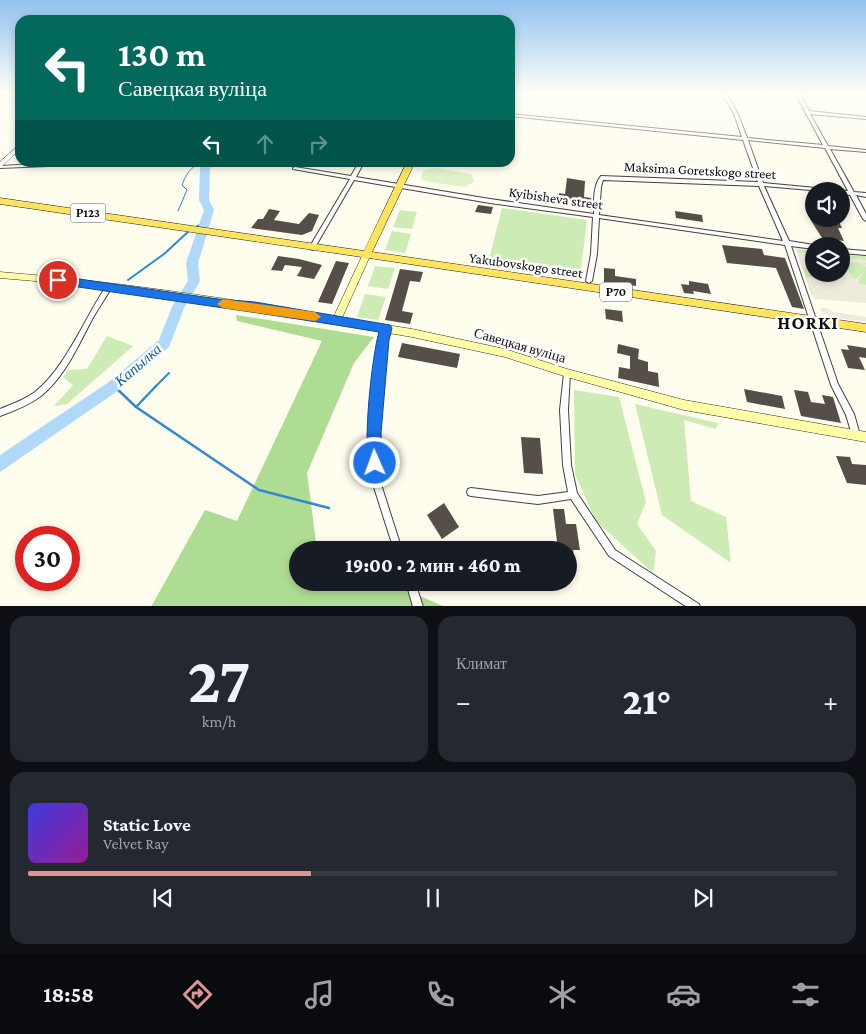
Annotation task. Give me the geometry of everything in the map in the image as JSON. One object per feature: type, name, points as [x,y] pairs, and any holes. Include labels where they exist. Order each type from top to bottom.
[{"type":"main road","points":[[337,320],[409,167]]},
{"type":"main road","name":"Yakubovskogo street","points":[[0,200],[366,256],[866,328]]},
{"type":"main road","points":[[0,275],[164,295]]},
{"type":"main road","name":"Савецкая вуліца","points":[[164,295],[337,320],[472,345],[684,405],[861,436]]},
{"type":"street","points":[[577,121],[866,151]]},
{"type":"street","points":[[738,121],[761,184],[788,244],[835,384],[861,436]]},
{"type":"street","points":[[813,121],[866,219]]},
{"type":"street","points":[[0,166],[15,151]]},
{"type":"street","points":[[0,166],[15,166]]},
{"type":"street","points":[[312,248],[359,167]]},
{"type":"street","name":"Kyibisheva street","points":[[295,168],[596,216],[805,246]]},
{"type":"street","name":"Maksima Goretskogo street","points":[[596,216],[599,180],[605,177],[761,184],[805,188]]},
{"type":"street","points":[[852,193],[866,194]]},
{"type":"street","points":[[589,281],[596,216]]},
{"type":"street","points":[[850,251],[866,253]]},
{"type":"street","points":[[0,413],[41,391],[82,336],[92,311],[109,287]]},
{"type":"street","points":[[386,328],[383,340],[374,433],[376,481],[395,541]]},
{"type":"street","points":[[567,373],[565,419],[567,464],[573,495],[612,553],[696,606]]},
{"type":"street","points":[[471,492],[538,500],[573,495]]},
{"type":"street","points":[[413,591],[418,606]]},
{"type":"green space","points":[[434,168],[471,174],[474,182],[464,187],[424,181],[421,178],[423,171]]},
{"type":"green space","points":[[502,208],[587,220],[580,277],[488,263]]},
{"type":"green space","points":[[400,210],[417,212],[412,229],[393,227]]},
{"type":"green space","points":[[392,231],[411,234],[405,253],[385,250]]},
{"type":"green space","points":[[796,249],[805,250],[805,275]]},
{"type":"green space","points":[[850,255],[866,256],[866,302],[812,295],[807,282],[850,282]]},
{"type":"green space","points":[[375,266],[395,268],[388,289],[368,286]]},
{"type":"green space","points":[[365,294],[386,297],[378,320],[357,317]]},
{"type":"green space","points":[[236,315],[374,337],[354,363],[307,473],[316,541],[289,541],[289,591],[408,591],[443,606],[152,606],[205,510],[237,521],[322,341],[237,321]]},
{"type":"green space","points":[[107,336],[133,346],[67,404],[54,406],[73,385],[63,377],[68,370],[87,369]]},
{"type":"green space","points":[[574,390],[619,397],[646,502],[637,524],[656,551],[653,573],[596,521],[575,474]]},
{"type":"green space","points":[[635,404],[718,423],[716,429],[684,420],[691,501],[726,517],[731,563],[662,515]]},
{"type":"shaded area","points":[[797,247],[805,249],[795,250]]},
{"type":"shaded area","points":[[796,252],[805,253],[805,274]]},
{"type":"shaded area","points":[[850,258],[866,260],[866,263],[863,263],[866,267],[858,262],[850,263]]},
{"type":"shaded area","points":[[866,270],[858,280],[860,284],[866,285],[866,303],[815,299],[808,282],[850,282],[850,273],[853,279],[856,279]]},
{"type":"shaded area","points":[[826,307],[834,312],[866,317],[866,322],[830,317],[821,312],[820,309]]},
{"type":"building","points":[[567,178],[585,181],[584,197],[591,198],[592,205],[558,204],[559,193],[565,194]]},
{"type":"building","points":[[478,205],[493,207],[491,214],[475,212]]},
{"type":"building","points":[[269,209],[280,211],[274,220],[299,224],[309,213],[319,215],[312,231],[302,235],[251,228],[258,219],[263,219]]},
{"type":"building","points":[[675,211],[702,215],[703,222],[676,218]]},
{"type":"building","points":[[815,227],[842,228],[838,228],[842,237],[821,237]]},
{"type":"building","points":[[722,245],[762,249],[764,255],[785,258],[804,309],[792,307],[776,268],[727,263]]},
{"type":"building","points":[[278,256],[322,265],[314,279],[297,276],[302,267],[285,265],[282,271],[271,270]]},
{"type":"building","points":[[336,261],[349,263],[332,304],[318,302]]},
{"type":"building","points":[[604,268],[615,269],[615,276],[636,279],[636,286],[604,282]]},
{"type":"building","points":[[400,269],[423,272],[420,282],[410,281],[402,311],[413,313],[410,324],[385,320]]},
{"type":"building","points":[[689,281],[708,284],[711,294],[693,291],[694,294],[684,293],[681,284],[689,285]]},
{"type":"building","points":[[605,309],[622,311],[623,322],[606,319]]},
{"type":"building","points":[[402,343],[460,354],[457,368],[398,357]]},
{"type":"building","points":[[618,344],[639,349],[638,359],[648,362],[648,371],[658,373],[659,387],[618,378],[619,367],[630,369],[630,356],[617,353]]},
{"type":"building","points":[[847,345],[866,348],[866,358],[859,357],[865,370],[848,368],[841,349],[849,350]]},
{"type":"building","points":[[744,389],[782,396],[785,409],[747,402]]},
{"type":"building","points":[[794,390],[808,392],[811,402],[825,404],[822,395],[833,397],[841,423],[801,416]]},
{"type":"building","points":[[521,437],[540,438],[543,474],[524,473]]},
{"type":"building","points":[[836,456],[850,457],[852,464],[866,465],[866,485],[847,483]]},
{"type":"building","points":[[444,503],[459,527],[442,539],[427,515]]},
{"type":"building","points":[[553,509],[564,509],[566,524],[576,524],[580,550],[577,550],[577,541],[557,541]]},
{"type":"waterway","points":[[178,211],[187,190],[182,185],[187,174],[194,167]]},
{"type":"waterway","name":"Капылка","points":[[0,464],[114,386],[164,343],[178,307],[194,281],[192,263],[209,210],[204,200],[206,167]]},
{"type":"waterway","name":"Капылка","points":[[196,227],[204,223]]},
{"type":"waterway","points":[[128,280],[164,254],[189,231]]},
{"type":"waterway","points":[[156,386],[169,373]]},
{"type":"waterway","points":[[114,386],[136,407]]},
{"type":"waterway","points":[[136,407],[156,386]]},
{"type":"waterway","points":[[136,407],[259,490],[329,508]]},
{"type":"slow traffic","points":[[223,304],[255,307],[315,317]]},
{"type":"district","name":"HORKI","points":[[808,322]]},
{"type":"route","points":[[58,280],[218,304],[255,307],[386,328],[383,340],[374,433],[375,463]]}]
